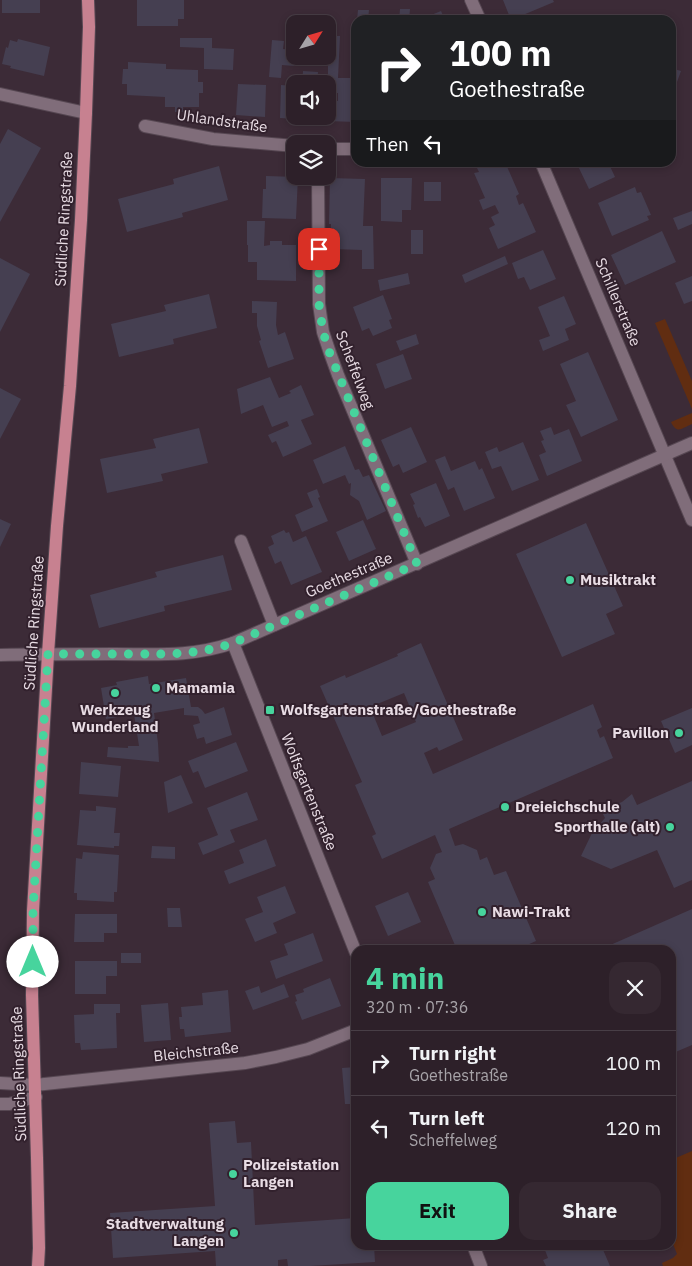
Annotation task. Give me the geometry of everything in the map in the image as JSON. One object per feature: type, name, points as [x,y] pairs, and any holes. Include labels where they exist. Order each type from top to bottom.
[{"type":"main road","name":"Südliche Ringstraße","points":[[38,1266],[36,1091],[32,995],[33,911],[57,526],[70,386],[86,113],[88,0]]},
{"type":"main road","name":"Südliche Ringstraße","points":[[39,1248],[42,1266]]},
{"type":"street","points":[[472,0],[478,15]]},
{"type":"street","points":[[0,94],[86,113]]},
{"type":"street","name":"Uhlandstraße","points":[[145,126],[212,139],[286,145]]},
{"type":"street","points":[[336,148],[351,149]]},
{"type":"street","name":"Schillerstraße","points":[[543,167],[692,520]]},
{"type":"street","name":"Scheffelweg","points":[[318,185],[319,304],[323,332],[338,375],[417,564]]},
{"type":"street","name":"Goethestraße","points":[[0,655],[180,654],[203,652],[233,643],[692,443]]},
{"type":"street","points":[[241,541],[274,625]]},
{"type":"street","name":"Wolfsgartenstraße","points":[[233,643],[353,945]]},
{"type":"street","name":"Bleichstraße","points":[[36,1091],[245,1063],[308,1049],[351,1032]]},
{"type":"street","points":[[0,1083],[36,1091]]},
{"type":"street","points":[[0,1104],[9,1104],[36,1091]]},
{"type":"street","points":[[474,1250],[481,1266]]},
{"type":"shaded area","points":[[665,319],[692,381],[692,409],[655,323]]},
{"type":"shaded area","points":[[692,413],[692,424],[683,429],[673,426],[671,422]]},
{"type":"shaded area","points":[[692,1151],[692,1266],[663,1266],[662,1263],[677,1254],[675,1250],[676,1158]]},
{"type":"building","points":[[2,0],[40,0],[40,13],[2,13]]},
{"type":"building","points":[[137,0],[184,0],[184,19],[178,19],[178,26],[137,26]]},
{"type":"building","points":[[503,0],[553,0],[554,2],[523,15],[509,15]]},
{"type":"building","points":[[400,9],[410,9],[409,15],[399,15]]},
{"type":"building","points":[[358,10],[369,10],[368,15],[358,15]]},
{"type":"building","points":[[441,11],[443,15],[431,15]]},
{"type":"building","points":[[336,36],[340,36],[338,78],[351,78],[351,122],[336,121],[338,93],[336,93],[336,75],[328,75],[328,65],[336,65]]},
{"type":"building","points":[[180,38],[212,38],[212,48],[234,49],[233,70],[204,69],[204,48],[180,47]]},
{"type":"building","points":[[18,39],[50,47],[44,76],[10,68],[11,66],[2,64],[6,47],[8,48],[10,40],[17,42]]},
{"type":"building","points":[[272,40],[284,41],[283,49],[286,49],[286,65],[294,66],[282,65],[281,78],[269,77]]},
{"type":"building","points":[[128,62],[166,64],[166,69],[198,70],[198,82],[203,82],[203,93],[199,93],[199,107],[183,107],[183,112],[175,112],[175,107],[165,107],[165,97],[127,95],[127,84],[122,84],[123,69],[128,69]]},
{"type":"building","points":[[676,70],[681,71],[676,82]]},
{"type":"building","points":[[303,71],[318,72],[318,75],[303,75]]},
{"type":"building","points":[[238,84],[266,85],[265,117],[236,115]]},
{"type":"building","points":[[281,85],[286,85],[286,118],[280,118]]},
{"type":"building","points":[[8,129],[41,148],[0,222],[0,144]]},
{"type":"building","points":[[219,166],[228,200],[182,213],[183,217],[127,232],[118,199],[174,184],[173,179]]},
{"type":"building","points":[[476,167],[507,167],[519,194],[516,196],[519,205],[523,203],[536,232],[498,249],[489,228],[495,225],[491,217],[499,213],[495,205],[483,210],[479,200],[485,198],[474,173],[479,172]]},
{"type":"building","points":[[578,167],[610,167],[615,177],[589,189]]},
{"type":"building","points":[[266,176],[286,177],[286,185],[298,185],[296,219],[262,218],[263,189],[266,189]]},
{"type":"building","points":[[336,178],[365,179],[363,226],[373,226],[374,269],[362,269],[362,250],[334,249],[335,234],[333,234],[331,224],[329,224],[330,185],[336,185]]},
{"type":"building","points":[[381,178],[412,178],[411,210],[402,210],[402,222],[381,221]]},
{"type":"building","points":[[424,182],[441,182],[441,201],[424,201]]},
{"type":"building","points":[[635,187],[637,193],[641,192],[651,215],[647,216],[649,220],[612,236],[598,203]]},
{"type":"building","points":[[692,211],[692,224],[678,230],[673,218]]},
{"type":"building","points":[[247,221],[265,221],[264,246],[270,245],[270,241],[282,241],[282,245],[296,245],[296,281],[257,280],[257,262],[248,262]]},
{"type":"building","points":[[411,230],[423,230],[423,254],[411,254]]},
{"type":"building","points":[[662,231],[676,262],[625,285],[611,255]]},
{"type":"building","points":[[543,250],[556,279],[530,290],[524,277],[518,279],[512,263]]},
{"type":"building","points":[[505,256],[508,264],[465,283],[462,275]]},
{"type":"building","points":[[0,258],[30,274],[0,332]]},
{"type":"building","points":[[408,273],[410,284],[380,291],[378,280]]},
{"type":"building","points":[[692,276],[692,301],[684,304],[675,283]]},
{"type":"building","points":[[209,294],[217,328],[173,339],[174,344],[119,357],[111,324],[166,311],[164,305]]},
{"type":"building","points":[[383,295],[392,319],[389,320],[392,328],[373,336],[369,328],[362,331],[353,307]]},
{"type":"building","points":[[564,296],[576,324],[565,329],[569,340],[543,351],[539,340],[550,336],[538,307]]},
{"type":"building","points":[[252,301],[277,302],[276,325],[278,335],[285,332],[294,359],[268,368],[259,341],[261,340],[257,326],[257,313],[252,313]]},
{"type":"building","points":[[416,334],[419,344],[400,351],[396,341]]},
{"type":"building","points":[[588,352],[618,420],[581,437],[566,405],[576,401],[560,364]]},
{"type":"building","points":[[403,354],[412,379],[385,389],[376,364]]},
{"type":"building","points":[[270,377],[279,398],[291,393],[289,391],[301,385],[314,415],[301,420],[312,444],[283,457],[276,441],[272,443],[268,435],[289,426],[287,421],[272,427],[263,405],[241,414],[237,389]]},
{"type":"building","points":[[0,388],[21,399],[0,439]]},
{"type":"building","points":[[411,427],[427,462],[403,473],[399,464],[393,467],[381,440]]},
{"type":"building","points":[[551,427],[554,435],[569,429],[582,461],[547,476],[539,455],[546,452],[541,441],[544,440],[540,431]]},
{"type":"building","points":[[199,428],[208,463],[161,474],[163,481],[107,493],[100,459],[156,448],[153,439]]},
{"type":"building","points":[[523,442],[539,480],[512,491],[501,466],[492,469],[485,452],[497,447],[499,452]]},
{"type":"building","points":[[345,446],[355,470],[359,469],[363,477],[369,475],[386,511],[367,520],[359,501],[350,495],[351,483],[349,484],[345,475],[323,484],[313,460]]},
{"type":"building","points":[[445,456],[451,471],[475,461],[479,470],[482,468],[495,498],[464,511],[454,487],[448,490],[435,460]]},
{"type":"building","points":[[436,483],[450,516],[425,527],[420,517],[418,518],[413,505],[415,504],[410,494]]},
{"type":"building","points":[[317,489],[320,497],[318,498],[328,521],[302,532],[295,515],[313,507],[307,493]]},
{"type":"building","points":[[0,519],[11,524],[0,547]]},
{"type":"building","points":[[363,520],[376,549],[349,561],[336,532]]},
{"type":"building","name":"Musiktrakt","points":[[586,523],[623,606],[606,614],[615,634],[562,657],[516,554]]},
{"type":"building","points":[[284,530],[286,533],[289,532],[293,542],[306,536],[322,572],[291,585],[281,561],[275,564],[268,547],[274,544],[271,536]]},
{"type":"building","points":[[223,555],[232,590],[164,606],[165,611],[99,628],[90,595],[157,577],[155,572]]},
{"type":"building","points":[[421,643],[463,740],[439,751],[437,747],[424,753],[433,774],[593,704],[602,727],[597,730],[600,738],[604,736],[613,758],[449,829],[455,846],[463,844],[477,850],[480,860],[487,857],[494,875],[506,871],[536,941],[527,945],[455,945],[428,882],[435,879],[430,868],[436,854],[442,852],[435,835],[382,859],[372,836],[376,834],[355,785],[362,782],[320,686],[345,675],[346,678],[398,656],[397,654]],"holes":[[[404,693],[416,722],[382,736],[370,707]]]},
{"type":"building","points":[[148,676],[149,684],[186,678],[191,707],[198,707],[205,714],[224,707],[232,735],[206,744],[204,737],[197,739],[193,725],[200,723],[198,716],[184,715],[184,708],[154,713],[159,762],[107,757],[108,747],[128,748],[128,746],[139,746],[134,714],[106,719],[101,688],[117,685],[116,682]]},
{"type":"building","name":"Pavillon","points":[[692,708],[692,745],[675,753],[661,721]]},
{"type":"building","points":[[236,742],[248,771],[205,788],[198,771],[193,773],[188,761]]},
{"type":"building","points":[[81,762],[121,766],[118,797],[79,794]]},
{"type":"building","points":[[181,775],[193,803],[168,813],[164,782]]},
{"type":"building","points":[[692,781],[692,880],[674,888],[657,850],[611,869],[581,856],[592,833],[605,818],[601,810],[622,802],[632,794],[637,805]]},
{"type":"building","points":[[247,792],[258,820],[230,830],[235,842],[203,855],[198,843],[218,835],[207,808]]},
{"type":"building","points":[[96,806],[116,808],[114,833],[120,833],[119,846],[114,846],[114,848],[77,845],[80,810],[96,811]]},
{"type":"building","points":[[266,839],[276,866],[229,884],[224,871],[244,863],[239,850]]},
{"type":"building","points":[[152,846],[175,847],[175,859],[151,858]]},
{"type":"building","points":[[83,852],[119,855],[117,892],[114,892],[114,902],[77,900],[77,893],[74,893],[76,858],[82,859]]},
{"type":"building","points":[[285,886],[296,913],[273,923],[277,933],[255,942],[245,919],[263,912],[257,897]]},
{"type":"building","points":[[408,892],[421,922],[388,936],[375,906]]},
{"type":"building","points":[[167,908],[180,908],[182,927],[168,927]]},
{"type":"building","points":[[692,909],[692,1045],[676,1052],[676,945],[610,945]]},
{"type":"building","points":[[75,914],[117,914],[117,933],[104,933],[104,942],[74,942]]},
{"type":"building","points":[[313,933],[323,961],[276,979],[270,961],[288,955],[284,944]]},
{"type":"building","points":[[121,953],[141,953],[141,963],[121,963]]},
{"type":"building","points":[[75,961],[117,961],[117,976],[106,976],[106,994],[75,994]]},
{"type":"building","points":[[330,978],[341,1006],[302,1020],[295,1002],[297,1001],[295,995],[304,992],[303,989]]},
{"type":"building","points":[[284,984],[289,997],[253,1010],[245,991],[259,986],[261,993]]},
{"type":"building","points":[[228,990],[231,1032],[185,1037],[184,1029],[180,1029],[179,1017],[182,1017],[181,1007],[203,1005],[202,993]]},
{"type":"building","points":[[168,1003],[171,1040],[144,1042],[141,1005]]},
{"type":"building","points":[[94,1004],[120,1004],[120,1013],[116,1013],[117,1048],[81,1050],[80,1043],[75,1043],[74,1015],[94,1014]]},
{"type":"building","points":[[351,1067],[351,1116],[350,1104],[345,1104],[342,1068]]},
{"type":"building","name":"Stadtverwaltung Langen","points":[[235,1121],[237,1143],[251,1142],[255,1225],[351,1218],[351,1250],[374,1250],[375,1262],[288,1266],[287,1259],[278,1260],[278,1266],[216,1266],[215,1251],[113,1258],[110,1213],[215,1206],[209,1123]]},
{"type":"building","points":[[545,1250],[603,1250],[610,1266],[546,1266],[543,1260],[548,1258]]},
{"type":"place","name":"Musiktrakt","points":[[570,580]]},
{"type":"place","name":"Mamamia","points":[[156,688]]},
{"type":"place","name":"Werkzeug Wunderland","points":[[115,693]]},
{"type":"place","name":"Wolfsgartenstraße/Goethestraße","points":[[270,710]]},
{"type":"place","name":"Pavillon","points":[[679,733]]},
{"type":"place","name":"Dreieichschule","points":[[505,807]]},
{"type":"place","name":"Sporthalle (alt)","points":[[670,827]]},
{"type":"place","name":"Nawi-Trakt","points":[[482,912]]},
{"type":"place","name":"Polizeistation Langen","points":[[233,1174]]},
{"type":"place","name":"Stadtverwaltung Langen","points":[[234,1233]]},
{"type":"route","points":[[33,962],[33,911],[48,654],[180,654],[203,652],[233,643],[417,564],[338,375],[323,332],[319,304],[319,249]]}]
